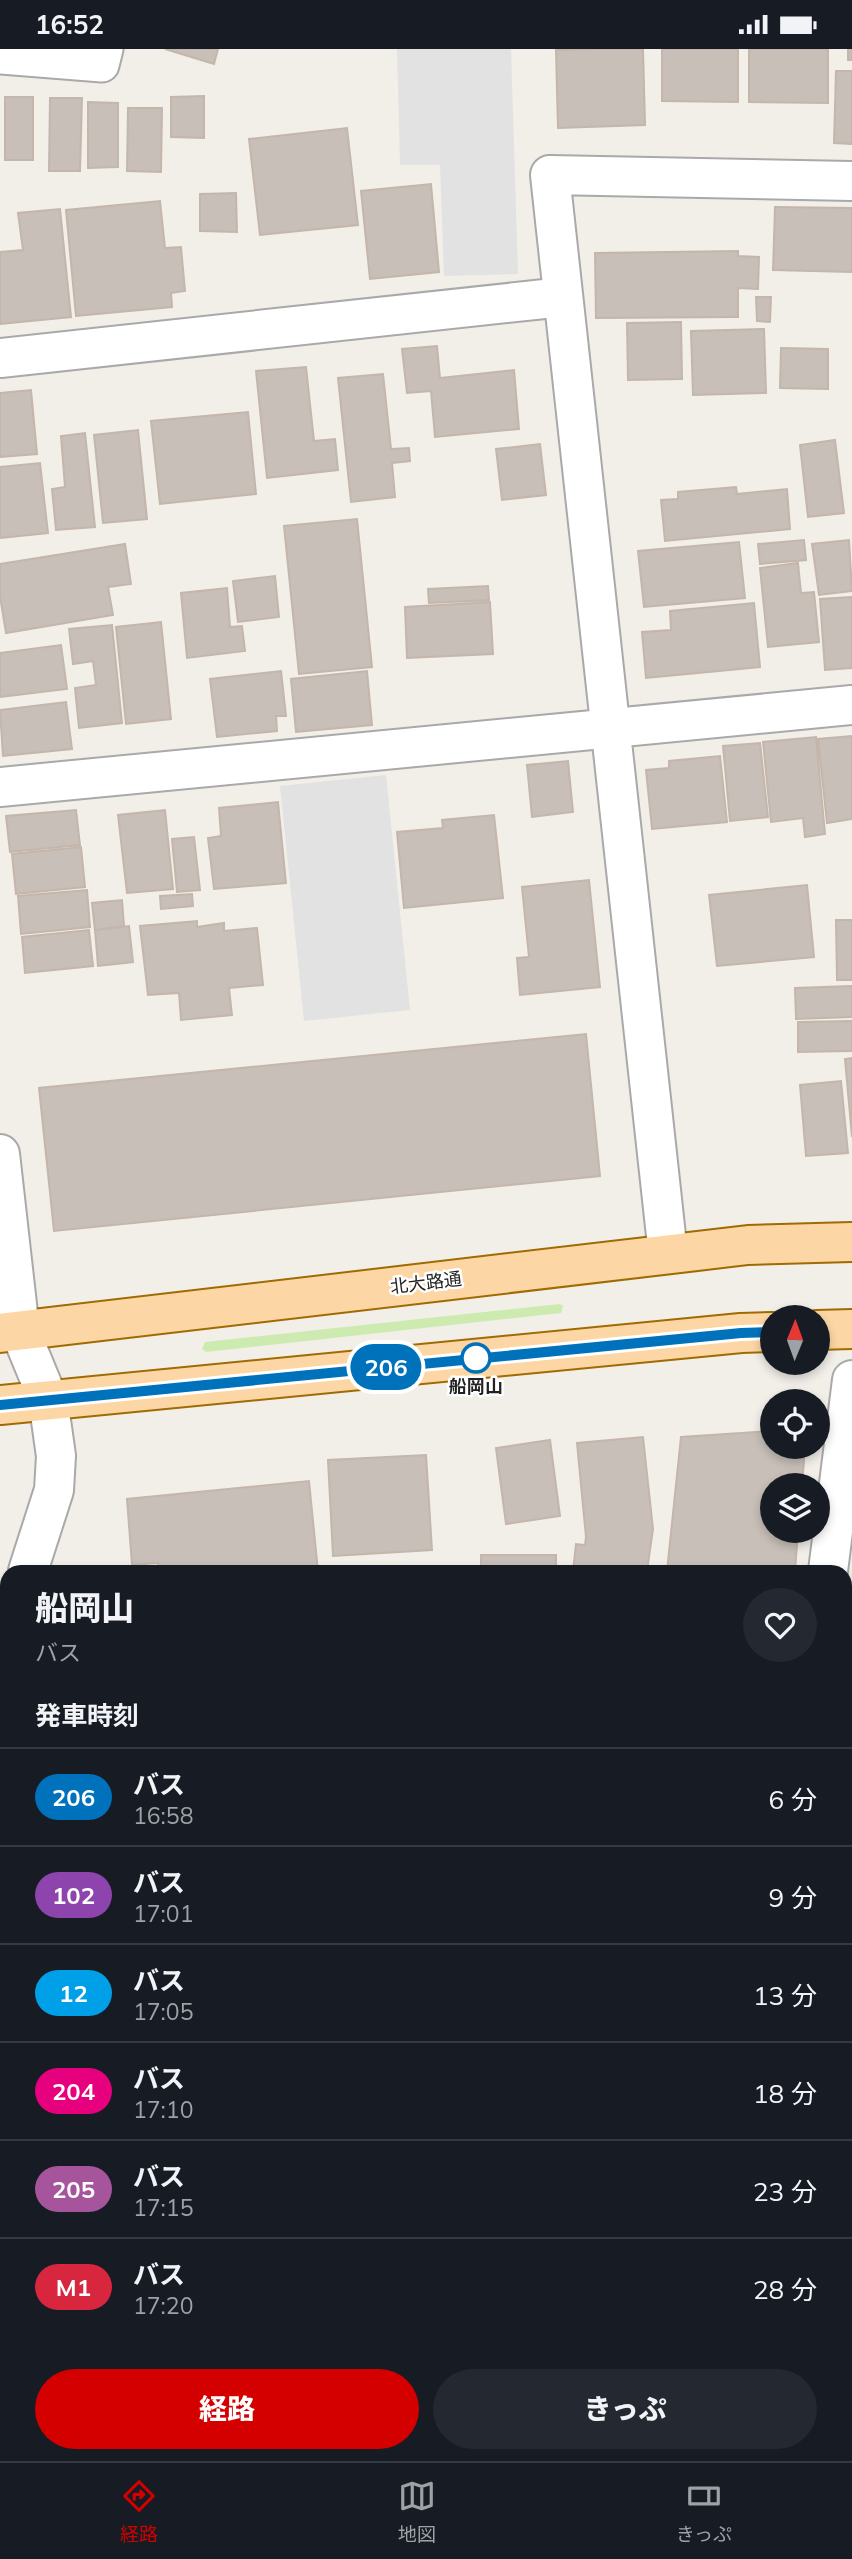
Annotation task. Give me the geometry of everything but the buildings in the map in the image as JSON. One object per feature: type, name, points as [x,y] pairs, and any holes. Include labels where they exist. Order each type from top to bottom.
[{"type":"main road","name":"北大路通","points":[[10,1332],[748,1245],[852,1242]]},
{"type":"main road","points":[[830,1330],[852,1329]]},
{"type":"main road","points":[[0,1405],[760,1333]]},
{"type":"street","points":[[668,1254],[550,175],[852,181]]},
{"type":"street","points":[[0,358],[562,297]]},
{"type":"street","points":[[0,787],[852,705]]},
{"type":"street","points":[[0,1154],[10,1332],[48,1399],[55,1456],[54,1490],[30,1565]]},
{"type":"street","points":[[829,1565],[852,1380]]},
{"type":"lane","points":[[0,57],[102,65],[106,49]]},
{"type":"green space","points":[[560,1304],[563,1306],[561,1313],[206,1352],[202,1349],[205,1342]]},
{"type":"shaded area","points":[[397,49],[511,49],[518,274],[444,276],[440,165],[400,165]]},
{"type":"shaded area","points":[[386,775],[410,1010],[304,1021],[280,786]]},
{"type":"bus line","name":"206","points":[[0,1405],[760,1332]]},
{"type":"place","name":"船岡山","points":[[476,1358]]}]
